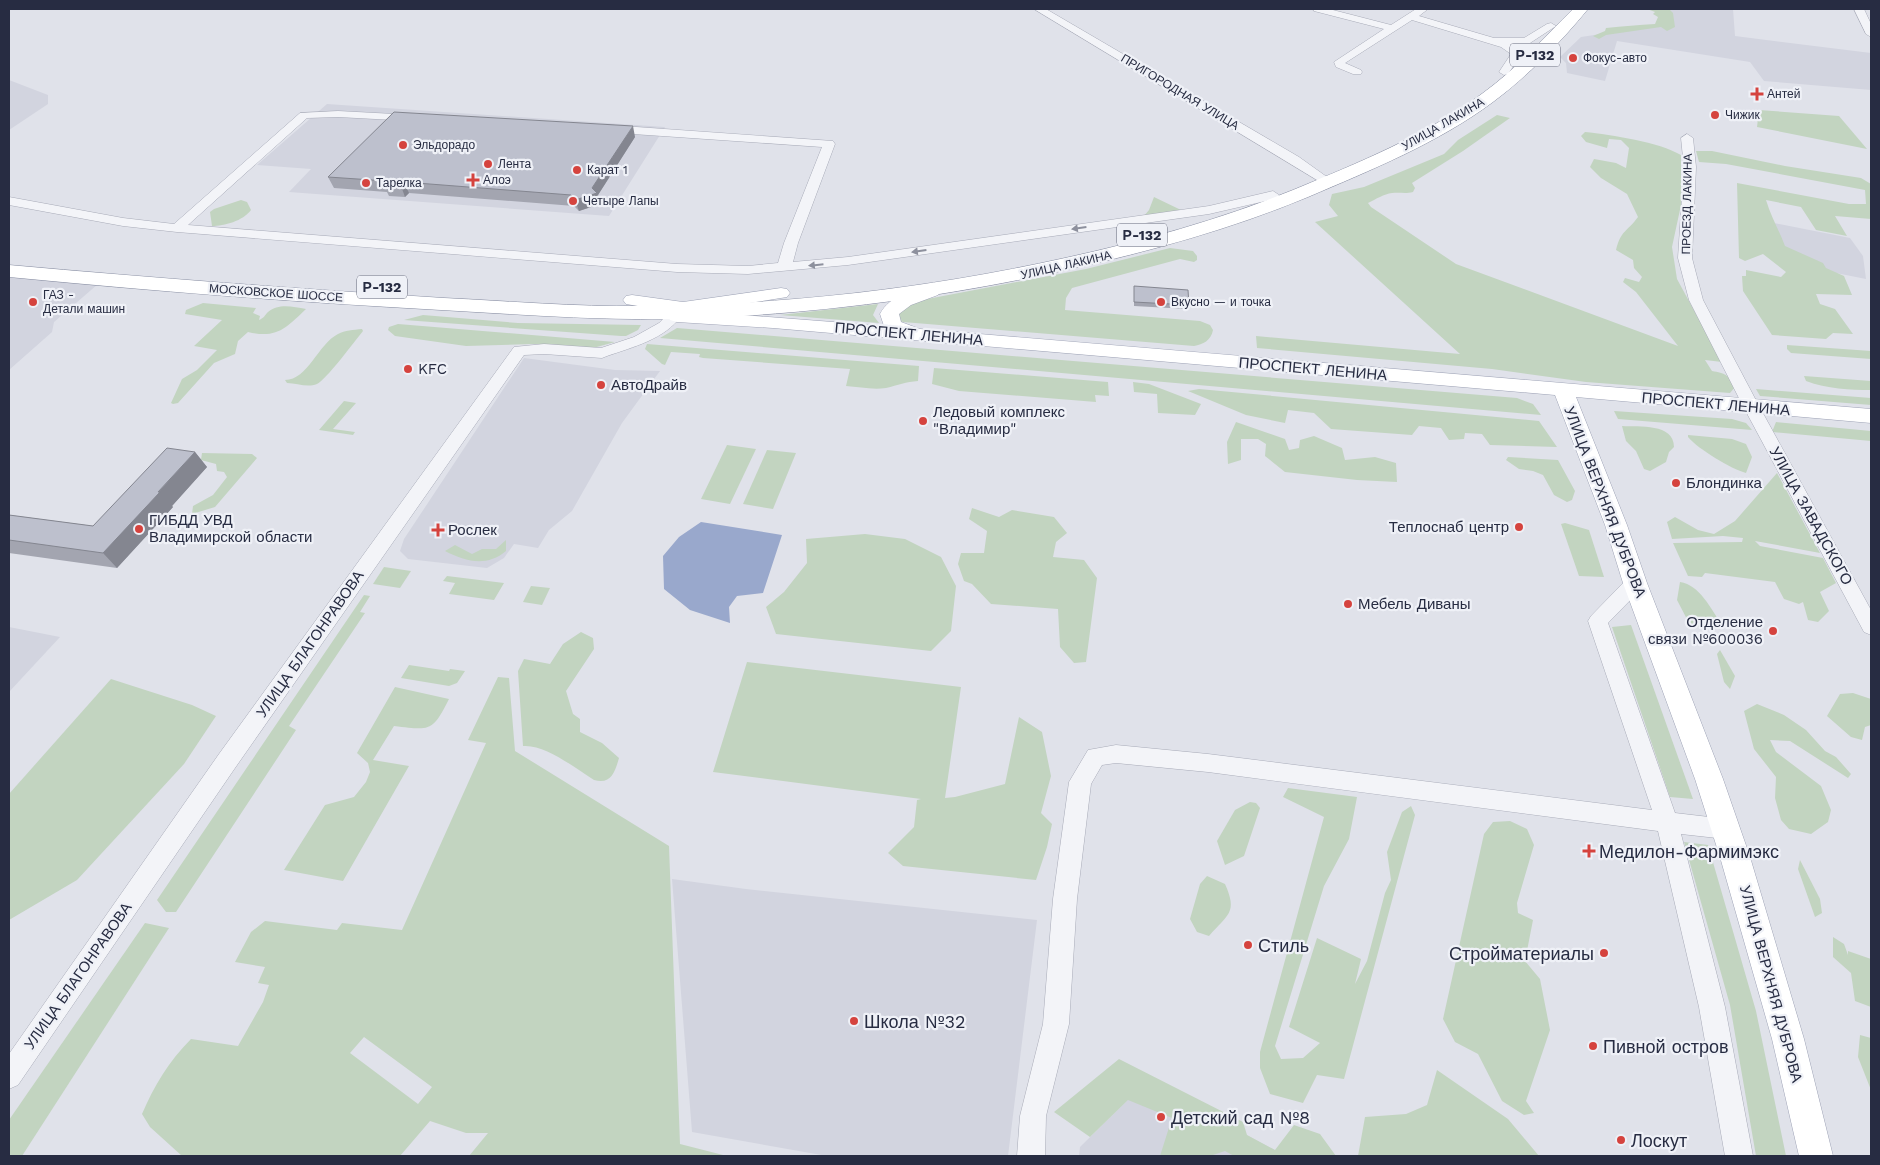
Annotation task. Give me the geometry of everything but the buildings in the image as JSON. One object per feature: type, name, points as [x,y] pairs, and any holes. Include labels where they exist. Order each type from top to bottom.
[{"type":"highway","name":"УЛИЦА ЛАКИНА","points":[[633,307],[683,299],[834,289],[952,273],[1078,251],[1213,216],[1321,177],[1424,127],[1504,72],[1568,9]]},
{"type":"highway","name":"УЛИЦА ЛАКИНА","points":[[633,307],[677,312],[704,312],[760,317],[839,302],[932,291],[1104,257],[1199,230],[1280,203],[1420,140],[1487,99],[1536,55],[1581,9]]},
{"type":"highway","name":"МОСКОВСКОЕ ШОССЕ","points":[[9,259],[633,307]]},
{"type":"highway","name":"МОСКОВСКОЕ ШОССЕ","points":[[9,271],[401,302],[633,307]]},
{"type":"main road","points":[[926,336],[897,327],[892,323],[889,314],[890,310],[900,302],[932,291]]},
{"type":"main road","points":[[677,312],[781,293]]},
{"type":"main road","points":[[760,317],[761,301],[781,293]]},
{"type":"main road","name":"ПРОСПЕКТ ЛЕНИНА","points":[[677,312],[760,317],[926,336],[1871,416]]},
{"type":"main road","name":"УЛИЦА ВЕРХНЯЯ ДУБРОВА","points":[[1563,391],[1616,525],[1635,583],[1726,829],[1788,1039],[1816,1156]]},
{"type":"street","points":[[1318,9],[1394,28]]},
{"type":"street","points":[[1357,72],[1340,65],[1338,62],[1424,9]]},
{"type":"street","points":[[1859,9],[1871,34]]},
{"type":"street","name":"ПРИГОРОДНАЯ УЛИЦА","points":[[1044,10],[1321,177]]},
{"type":"street","points":[[1413,17],[1505,44],[1516,53],[1504,72]]},
{"type":"street","points":[[1485,37],[1526,42],[1551,26]]},
{"type":"street","points":[[177,228],[304,115],[338,114],[427,119]]},
{"type":"street","points":[[596,129],[829,144],[792,241],[784,268]]},
{"type":"street","name":"ПРОЕЗД ЛАКИНА","points":[[1687,138],[1690,167],[1685,258],[1691,285],[1696,300],[1751,406]]},
{"type":"street","points":[[9,201],[122,222],[177,228],[727,270],[784,268],[882,257],[1209,210],[1273,195]]},
{"type":"street","name":"УЛИЦА БЛАГОНРАВОВА","points":[[9,1076],[227,761],[519,350],[544,349],[602,353],[639,340],[664,326],[677,312]]},
{"type":"street","name":"УЛИЦА ЗАВАДСКОГО","points":[[1751,406],[1871,627]]},
{"type":"street","points":[[1635,583],[1598,621],[1667,822],[1712,1007],[1739,1156]]},
{"type":"street","points":[[1031,1156],[1033,1116],[1056,1024],[1066,899],[1080,782],[1096,757],[1116,754],[1216,764],[1726,829]]},
{"type":"shaded area","points":[[1665,9],[1733,9],[1735,36],[1871,53],[1871,90],[1764,81],[1750,62],[1617,41],[1605,81],[1567,73],[1566,63],[1560,57],[1581,37],[1668,24]]},
{"type":"shaded area","points":[[9,80],[48,95],[48,104],[9,130]]},
{"type":"shaded area","points":[[327,104],[665,127],[609,216],[289,192],[311,169],[257,165]]},
{"type":"shaded area","points":[[1774,223],[1850,238],[1863,256],[1866,279],[1826,271],[1776,248]]},
{"type":"shaded area","points":[[9,277],[98,284],[54,322],[52,332],[9,370]]},
{"type":"shaded area","points":[[524,358],[615,370],[660,371],[622,423],[572,511],[549,530],[538,548],[514,544],[504,558],[487,568],[408,559],[400,551],[404,539]]},
{"type":"shaded area","points":[[9,627],[60,637],[9,692]]},
{"type":"shaded area","name":"Школа №32","points":[[672,879],[746,889],[1037,920],[1008,1156],[827,1156],[692,1132]]},
{"type":"shaded area","name":"Детский сад №8","points":[[1146,1082],[1286,1156],[1079,1156],[1080,1147]]},
{"type":"green space","points":[[1647,9],[1669,9],[1673,13],[1675,27],[1667,31],[1661,27],[1606,35],[1599,39],[1593,36],[1605,31],[1606,28],[1655,24],[1658,17],[1653,14],[1655,12]]},
{"type":"green space","points":[[1759,110],[1839,116],[1867,149],[1757,127]]},
{"type":"green space","points":[[1497,115],[1510,118],[1463,151],[1412,183],[1415,188],[1413,192],[1389,194],[1368,203],[1371,207],[1456,264],[1678,346],[1636,292],[1623,282],[1625,278],[1639,282],[1642,277],[1634,268],[1633,260],[1616,250],[1622,235],[1638,217],[1627,194],[1601,178],[1590,167],[1594,159],[1616,163],[1626,168],[1629,148],[1621,140],[1609,139],[1607,148],[1586,142],[1581,136],[1585,132],[1621,137],[1672,150],[1681,155],[1681,205],[1672,247],[1677,279],[1722,362],[1705,360],[1712,371],[1729,377],[1735,387],[1730,393],[1586,382],[1492,369],[1257,348],[1256,336],[1460,354],[1315,222],[1338,216],[1329,205],[1332,194],[1364,187],[1444,154],[1458,140]]},
{"type":"green space","points":[[1696,151],[1712,151],[1785,166],[1861,178],[1871,184],[1871,219],[1835,216],[1847,236],[1816,230],[1801,207],[1766,200],[1785,246],[1823,263],[1826,268],[1844,276],[1852,295],[1816,294],[1820,304],[1835,309],[1853,334],[1833,333],[1826,339],[1772,335],[1743,291],[1742,276],[1746,276],[1746,270],[1781,277],[1786,272],[1763,254],[1745,261],[1739,258],[1737,183],[1849,204],[1866,204],[1865,190],[1726,164],[1699,162]]},
{"type":"green space","points":[[1154,197],[1181,210],[1144,216],[1149,210]]},
{"type":"green space","points":[[241,200],[247,202],[251,210],[248,214],[233,222],[212,226],[210,212]]},
{"type":"green space","points":[[1170,248],[1193,251],[1197,256],[1197,260],[1194,262],[1180,259],[1072,288],[1066,298],[1065,310],[1200,321],[1210,325],[1213,330],[1212,334],[1203,343],[1194,346],[903,322],[898,320],[897,311],[901,307],[922,300],[1086,269]]},
{"type":"green space","points":[[203,303],[256,308],[253,313],[260,316],[259,320],[277,307],[286,306],[306,309],[293,322],[274,333],[258,334],[248,332],[238,341],[235,354],[214,363],[178,403],[173,404],[171,403],[182,379],[197,370],[217,350],[194,346],[222,320],[185,314],[186,310]]},
{"type":"green space","points":[[878,304],[873,315],[879,323],[780,315]]},
{"type":"green space","points":[[423,315],[518,323],[641,325],[638,330],[626,336],[621,336],[404,320]]},
{"type":"green space","points":[[398,324],[615,342],[593,348],[533,344],[466,346],[395,336],[388,330],[389,327]]},
{"type":"green space","points":[[677,328],[1517,398],[1533,404],[1541,415],[660,338]]},
{"type":"green space","points":[[362,329],[363,331],[333,369],[317,384],[310,386],[287,383],[285,380],[293,378],[307,368],[331,339],[349,330]]},
{"type":"green space","points":[[647,344],[919,366],[918,381],[881,389],[871,389],[846,386],[850,369],[703,358],[699,357],[700,354],[671,352],[665,365],[645,349]]},
{"type":"green space","points":[[1787,345],[1871,351],[1871,359],[1791,353],[1787,349]]},
{"type":"green space","points":[[934,368],[1108,382],[1109,396],[1095,395],[1096,402],[959,391],[932,384]]},
{"type":"green space","points":[[1804,376],[1871,381],[1871,390],[1822,386],[1806,381]]},
{"type":"green space","points":[[1133,382],[1149,384],[1201,404],[1195,415],[1158,413],[1157,394],[1134,392]]},
{"type":"green space","points":[[1199,389],[1539,421],[1557,447],[1490,445],[1482,434],[1465,433],[1464,439],[1449,440],[1441,428],[1419,426],[1412,435],[1331,429],[1314,413],[1288,410],[1285,423],[1246,415],[1188,391]]},
{"type":"green space","points":[[1756,389],[1871,398],[1871,405],[1760,396]]},
{"type":"green space","points":[[344,401],[356,403],[333,429],[355,432],[353,435],[319,430]]},
{"type":"green space","points":[[1614,411],[1732,419],[1746,423],[1752,430],[1618,419]]},
{"type":"green space","points":[[1236,422],[1285,439],[1289,450],[1299,448],[1300,440],[1314,436],[1342,448],[1345,460],[1375,457],[1396,463],[1397,482],[1357,480],[1285,472],[1265,456],[1266,444],[1258,439],[1241,439],[1241,460],[1228,464],[1227,442]]},
{"type":"green space","points":[[1776,422],[1871,431],[1871,441],[1772,432]]},
{"type":"green space","points":[[1622,426],[1654,428],[1668,434],[1672,439],[1674,447],[1669,452],[1666,462],[1650,471],[1644,469],[1636,451],[1626,441]]},
{"type":"green space","points":[[1688,435],[1732,439],[1746,444],[1752,457],[1746,473],[1707,453],[1693,442]]},
{"type":"green space","points":[[727,445],[756,449],[730,504],[701,499]]},
{"type":"green space","points":[[767,450],[796,453],[773,509],[743,504]]},
{"type":"green space","points":[[202,453],[252,454],[257,458],[215,507],[192,514],[193,506],[213,495],[227,477],[224,472],[217,471],[216,464],[201,460]]},
{"type":"green space","points":[[1508,457],[1558,460],[1575,491],[1572,500],[1567,502],[1554,495],[1543,475],[1519,469],[1506,460]]},
{"type":"green space","points":[[1777,473],[1820,553],[1755,541],[1760,546],[1823,558],[1836,583],[1820,592],[1829,611],[1818,622],[1808,620],[1803,602],[1799,604],[1784,599],[1775,582],[1705,573],[1702,577],[1688,576],[1673,543],[1742,542],[1743,538],[1723,536],[1672,539],[1667,522],[1675,517],[1698,530],[1714,534],[1735,521]]},
{"type":"green space","points":[[972,508],[999,517],[1012,510],[1054,517],[1067,533],[1056,542],[1053,557],[1084,560],[1097,578],[1086,662],[1074,663],[1060,647],[1058,609],[991,604],[972,584],[964,581],[958,564],[961,553],[984,553],[987,531],[969,519]]},
{"type":"green space","points":[[1565,523],[1589,530],[1604,577],[1579,576],[1561,524]]},
{"type":"green space","points":[[865,534],[905,539],[941,557],[956,586],[951,631],[931,651],[776,634],[766,607],[784,592],[807,563],[806,539]]},
{"type":"green space","points":[[506,540],[506,551],[499,556],[484,561],[461,558],[445,551],[455,545],[472,554],[482,549],[496,549]]},
{"type":"green space","points":[[384,567],[411,571],[400,588],[373,584]]},
{"type":"green space","points":[[447,576],[504,583],[494,600],[449,594],[455,583],[443,581]]},
{"type":"green space","points":[[1680,582],[1687,584],[1699,593],[1722,625],[1695,627],[1690,625],[1677,600]]},
{"type":"green space","points":[[531,586],[550,588],[542,605],[523,602]]},
{"type":"green space","points":[[364,595],[370,596],[360,612],[365,613],[289,726],[296,730],[176,912],[166,912],[157,900]]},
{"type":"green space","points":[[1631,625],[1693,799],[1670,797],[1612,627]]},
{"type":"green space","points":[[581,632],[593,638],[594,649],[566,691],[573,714],[580,719],[580,732],[602,743],[619,758],[614,772],[605,781],[594,780],[569,763],[541,749],[523,746],[518,671],[524,659],[550,664],[563,644]]},
{"type":"green space","points":[[1720,650],[1735,676],[1730,689],[1724,682],[1717,654]]},
{"type":"green space","points":[[747,662],[961,687],[945,798],[1005,784],[1019,717],[1042,732],[1051,776],[1041,813],[1052,824],[1047,847],[1036,880],[903,866],[888,853],[914,827],[917,800],[921,799],[713,772]]},
{"type":"green space","points":[[409,665],[449,671],[450,669],[465,671],[457,683],[449,686],[401,678]]},
{"type":"green space","points":[[498,677],[509,678],[515,751],[669,846],[680,1144],[727,1156],[469,1156],[488,1133],[466,1133],[430,1121],[400,1156],[182,1156],[150,1127],[142,1114],[163,1074],[191,1039],[238,1046],[263,1002],[269,985],[258,983],[265,967],[235,962],[251,932],[265,921],[337,930],[342,923],[402,930],[486,743],[468,740]],"holes":[[[364,1037],[432,1087],[418,1104],[350,1053]]]},
{"type":"green space","points":[[111,679],[192,705],[216,716],[184,764],[77,880],[9,920],[9,794]]},
{"type":"green space","points":[[395,687],[449,699],[434,724],[429,727],[394,726],[373,760],[409,766],[343,881],[284,870],[325,805],[354,797],[366,782],[370,772],[368,763],[357,753]]},
{"type":"green space","points":[[1853,693],[1871,699],[1871,725],[1865,727],[1862,740],[1851,737],[1827,716],[1840,694]]},
{"type":"green space","points":[[1757,704],[1784,715],[1806,730],[1825,751],[1836,757],[1851,774],[1848,778],[1790,741],[1770,740],[1776,752],[1821,786],[1831,810],[1828,822],[1811,834],[1789,829],[1781,820],[1775,798],[1776,777],[1754,749],[1744,711]]},
{"type":"green space","points":[[1288,788],[1357,797],[1349,839],[1324,886],[1275,1046],[1281,1059],[1303,1058],[1320,1043],[1289,1027],[1317,938],[1361,959],[1355,984],[1367,961],[1385,893],[1391,880],[1387,852],[1402,812],[1411,806],[1415,815],[1344,1079],[1317,1075],[1303,1103],[1270,1094],[1260,1068],[1260,1052],[1324,817],[1283,797]]},
{"type":"green space","points":[[1250,802],[1256,803],[1260,808],[1244,856],[1225,865],[1217,841],[1235,810]]},
{"type":"green space","points":[[1510,821],[1527,829],[1534,845],[1517,903],[1518,913],[1533,920],[1525,961],[1540,979],[1550,1030],[1526,1101],[1534,1113],[1524,1115],[1502,1101],[1478,1054],[1455,1042],[1443,1019],[1484,834],[1493,822]]},
{"type":"green space","points":[[1684,842],[1708,845],[1756,1011],[1786,1156],[1756,1156],[1730,1005]]},
{"type":"green space","points":[[1800,860],[1820,899],[1822,913],[1815,917],[1798,869]]},
{"type":"green space","points":[[1207,876],[1225,884],[1231,901],[1231,907],[1226,918],[1209,936],[1197,932],[1190,919],[1200,884]]},
{"type":"green space","points":[[145,923],[169,928],[22,1156],[9,1156],[9,1120]]},
{"type":"green space","points":[[1833,937],[1844,944],[1848,955],[1848,951],[1871,959],[1871,1007],[1855,1001],[1851,973],[1833,957]]},
{"type":"green space","points":[[1860,1035],[1871,1038],[1871,1090],[1858,1057]]},
{"type":"green space","points":[[1119,1059],[1243,1122],[1247,1135],[1275,1150],[1294,1125],[1320,1134],[1336,1156],[1234,1156],[1225,1151],[1210,1156],[1160,1156],[1172,1118],[1128,1100],[1090,1137],[1054,1112]]},
{"type":"green space","points":[[1437,1070],[1508,1119],[1539,1156],[1358,1156],[1365,1117],[1406,1114],[1427,1105]]},
{"type":"water","points":[[701,522],[782,535],[763,593],[737,596],[729,607],[730,623],[690,610],[664,589],[663,556],[679,537]]},
{"type":"place","name":"Фокус-авто","points":[[1573,58]]},
{"type":"place","name":"Антей","points":[[1757,94]]},
{"type":"place","name":"Чижик","points":[[1715,115]]},
{"type":"place","name":"Эльдорадо","points":[[403,145]]},
{"type":"place","name":"Лента","points":[[488,164]]},
{"type":"place","name":"Карат 1","points":[[577,170]]},
{"type":"place","name":"Алоэ","points":[[473,180]]},
{"type":"place","name":"Тарелка","points":[[366,183]]},
{"type":"place","name":"Четыре Лапы","points":[[573,201]]},
{"type":"place","name":"ГАЗ - Детали машин","points":[[33,302]]},
{"type":"place","name":"Вкусно — и точка","points":[[1161,302]]},
{"type":"place","name":"KFC","points":[[408,369]]},
{"type":"place","name":"АвтоДрайв","points":[[601,385]]},
{"type":"place","name":"Ледовый комплекс \"Владимир\"","points":[[923,421]]},
{"type":"place","name":"Блондинка","points":[[1676,483]]},
{"type":"place","name":"Теплоснаб центр","points":[[1519,527]]},
{"type":"place","name":"ГИБДД УВД Владимирской области","points":[[139,529]]},
{"type":"place","name":"Рослек","points":[[438,530]]},
{"type":"place","name":"Мебель Диваны","points":[[1348,604]]},
{"type":"place","name":"Отделение связи №600036","points":[[1773,631]]},
{"type":"place","name":"Медилон-Фармимэкс","points":[[1589,851]]},
{"type":"place","name":"Стиль","points":[[1248,945]]},
{"type":"place","name":"Стройматериалы","points":[[1604,953]]},
{"type":"place","name":"Школа №32","points":[[854,1021]]},
{"type":"place","name":"Пивной остров","points":[[1593,1046]]},
{"type":"place","name":"Детский сад №8","points":[[1161,1117]]},
{"type":"place","name":"Лоскут","points":[[1621,1140]]}]
